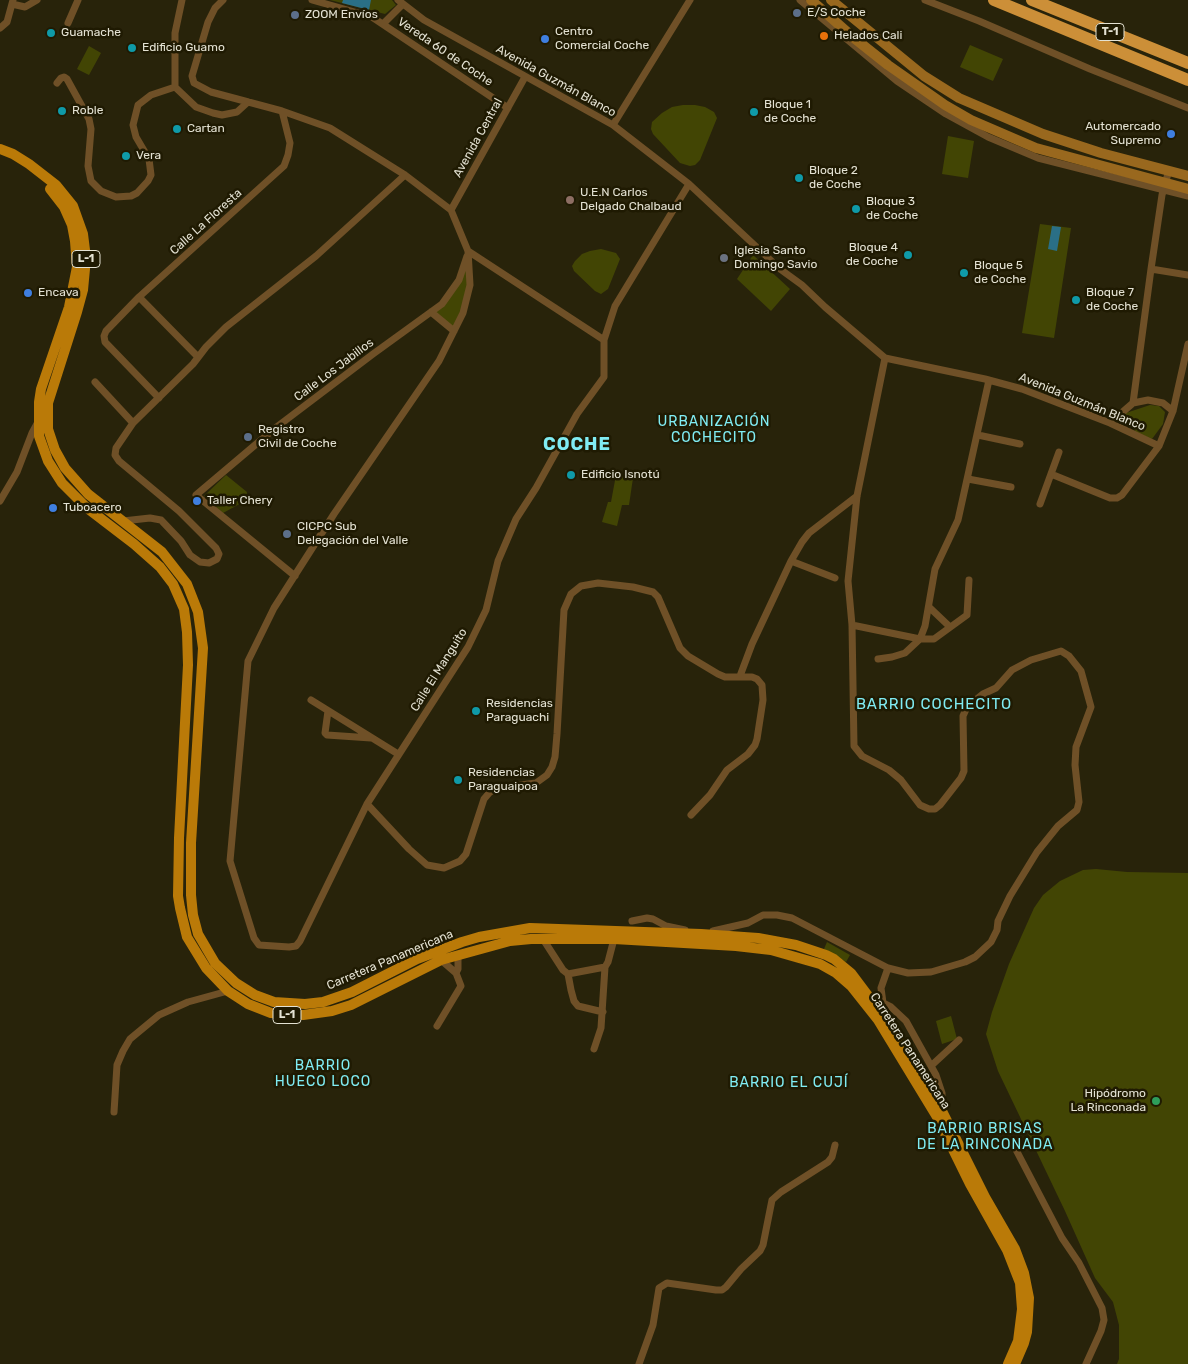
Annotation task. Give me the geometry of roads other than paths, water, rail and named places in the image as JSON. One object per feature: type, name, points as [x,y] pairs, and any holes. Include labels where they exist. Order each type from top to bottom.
[{"type":"highway","name":"T-1","points":[[994,0],[1188,80]]},
{"type":"highway","name":"T-1","points":[[1032,0],[1188,62]]},
{"type":"main road","points":[[811,0],[888,65],[945,105],[971,120],[1036,148],[1186,192]]},
{"type":"main road","points":[[831,0],[924,76],[959,98],[1043,134],[1101,153],[1188,176]]},
{"type":"main road","name":"Carretera Panamericana","points":[[0,149],[13,154],[29,164],[56,185],[72,206],[81,225],[86,258],[83,290],[50,394],[48,406],[48,429],[54,450],[71,477],[95,501],[162,552],[187,584],[198,612],[203,648],[190,889],[193,915],[198,934],[210,956],[220,969],[236,983],[255,995],[274,1002],[323,1002],[352,992],[417,959],[479,936],[530,928],[666,930],[758,938],[796,945],[834,959],[879,1003],[890,1025],[942,1111],[985,1197],[1015,1249],[1022,1267],[1029,1298],[1024,1344],[1015,1364]]},
{"type":"main road","name":"Carretera Panamericana","points":[[0,155],[24,167],[58,197],[69,216],[75,241],[77,266],[74,286],[69,307],[41,389],[39,402],[39,436],[43,450],[48,462],[62,483],[87,508],[134,544],[160,567],[173,584],[184,609],[188,665],[178,884],[180,908],[187,937],[206,968],[228,991],[248,1004],[271,1013],[303,1015],[341,1009],[361,1001],[441,960],[510,941],[614,939],[736,946],[771,950],[820,964],[836,973],[852,986],[878,1020],[937,1116],[970,1184],[1007,1250],[1017,1273],[1022,1296],[1018,1341],[1008,1364]]},
{"type":"street","points":[[0,28],[8,22],[13,2],[26,7],[37,0]]},
{"type":"street","points":[[68,23],[78,0]]},
{"type":"street","points":[[182,0],[175,33],[175,87],[196,107],[222,115],[237,112],[248,102]]},
{"type":"street","points":[[223,0],[215,8],[208,22],[192,76],[194,84],[205,90],[282,110],[330,128],[406,175],[451,210],[468,251],[470,285],[463,313],[439,360],[334,514],[295,576]]},
{"type":"street","name":"Vereda 60 de Coche","points":[[312,0],[372,17],[508,108]]},
{"type":"street","points":[[613,125],[690,0]]},
{"type":"street","points":[[800,0],[897,81],[946,114],[988,137],[1038,158],[1164,186]]},
{"type":"street","points":[[925,0],[1188,108]]},
{"type":"street","points":[[382,24],[400,2]]},
{"type":"street","name":"Avenida Guzmán Blanco","points":[[400,2],[424,20],[613,125],[690,184],[780,269],[802,285],[885,358],[1022,389],[1110,423],[1159,446]]},
{"type":"street","points":[[57,83],[64,77],[67,80],[90,119],[91,134],[88,166],[91,181],[101,191],[116,197],[131,196],[137,193],[151,175],[149,159],[136,137],[133,125],[138,105],[151,95],[175,87]]},
{"type":"street","name":"Avenida Central","points":[[451,210],[525,77]]},
{"type":"street","name":"Calle La Floresta","points":[[159,398],[105,342],[104,336],[110,325],[139,297],[284,166],[290,143],[282,110]]},
{"type":"street","points":[[1133,403],[1150,269],[1168,170]]},
{"type":"street","points":[[122,521],[150,518],[161,520],[181,541],[190,555],[200,562],[209,563],[217,559],[219,554],[216,548],[180,511],[119,461],[115,455],[116,448],[133,423],[193,364],[226,327],[316,256],[406,175]]},
{"type":"street","name":"Calle El Manguito","points":[[295,576],[274,608],[248,661],[230,861],[254,938],[262,946],[296,946],[300,941],[366,804],[446,684],[468,647],[486,610],[498,561],[516,519],[536,488],[577,414],[604,377],[604,340],[615,306],[690,184]]},
{"type":"street","points":[[468,251],[604,340]]},
{"type":"street","name":"Calle Los Jabillos","points":[[295,576],[196,495],[274,429],[442,304],[459,280],[468,251]]},
{"type":"street","points":[[1150,269],[1188,275]]},
{"type":"street","points":[[139,297],[198,357]]},
{"type":"street","points":[[431,312],[454,331]]},
{"type":"street","points":[[1051,474],[1110,498],[1117,498],[1122,495],[1159,446],[1173,411],[1188,344]]},
{"type":"street","points":[[632,921],[647,918],[653,919],[666,930],[711,932],[748,923],[763,915],[777,915],[792,918],[888,968],[908,973],[931,972],[976,957],[991,942],[997,930],[998,921],[1010,896],[1037,852],[1058,826],[1073,816],[1077,810],[1079,802],[1075,765],[1076,747],[1091,708],[1081,671],[1066,653],[1060,651],[1031,660],[1012,670],[996,688],[983,694],[966,707],[963,716],[964,771],[961,778],[940,805],[935,808],[924,808],[920,805],[901,780],[889,770],[862,756],[854,746],[852,625],[848,581],[857,496],[885,358]]},
{"type":"street","points":[[878,659],[905,653],[920,640],[936,569],[958,520],[989,380]]},
{"type":"street","points":[[95,382],[133,423]]},
{"type":"street","points":[[1110,423],[1133,403],[1148,400],[1163,402],[1173,411]]},
{"type":"street","points":[[0,501],[17,472],[38,422]]},
{"type":"street","points":[[978,435],[1020,444]]},
{"type":"street","points":[[1040,504],[1060,452]]},
{"type":"street","points":[[968,478],[1012,487]]},
{"type":"street","points":[[740,676],[752,644],[791,561],[802,542],[809,533],[857,496]]},
{"type":"street","points":[[791,561],[835,578]]},
{"type":"street","points":[[852,625],[920,640],[934,639],[968,614],[969,580]]},
{"type":"street","points":[[366,804],[427,865],[444,868],[460,861],[466,854],[484,799],[490,792],[498,788],[536,783],[552,767],[555,757],[564,610],[571,594],[581,586],[598,583],[639,588],[653,592],[658,597],[680,648],[688,656],[725,677],[740,676],[757,679],[763,688],[757,739],[752,750],[727,770],[710,794],[690,814]]},
{"type":"street","points":[[928,607],[950,628]]},
{"type":"street","points":[[311,700],[398,754]]},
{"type":"street","points":[[328,711],[324,730],[327,735],[373,738]]},
{"type":"street","points":[[543,939],[563,970],[568,974],[574,1001],[578,1006],[603,1012]]},
{"type":"street","points":[[594,1050],[601,1028],[606,966],[614,939]]},
{"type":"street","points":[[456,973],[458,969],[458,955]]},
{"type":"street","points":[[438,1026],[461,986],[456,973],[441,960]]},
{"type":"street","points":[[568,974],[606,966]]},
{"type":"street","points":[[888,968],[879,1003],[891,1006],[906,1021],[932,1065],[942,1093],[942,1111]]},
{"type":"street","points":[[114,1112],[117,1065],[122,1051],[130,1039],[159,1015],[188,1002],[228,991]]},
{"type":"street","points":[[932,1065],[958,1040]]},
{"type":"street","points":[[1013,1144],[1062,1238],[1079,1263],[1102,1308],[1104,1320],[1101,1331],[1086,1364]]},
{"type":"street","points":[[639,1364],[653,1325],[659,1288],[667,1283],[716,1290],[722,1290],[726,1287],[760,1251],[763,1245],[772,1200],[781,1192],[828,1162],[832,1157],[835,1145]]},
{"type":"water","points":[[343,0],[371,0],[369,10],[342,3]]},
{"type":"water","points":[[1052,226],[1061,227],[1057,251],[1048,249]]},
{"type":"place","name":"E/S Coche","points":[[797,13]]},
{"type":"place","name":"ZOOM Envíos","points":[[295,15]]},
{"type":"place","name":"Guamache","points":[[51,33]]},
{"type":"place","name":"Helados Cali","points":[[824,36]]},
{"type":"place","name":"Centro Comercial Coche","points":[[545,39]]},
{"type":"place","name":"Edificio Guamo","points":[[132,48]]},
{"type":"place","name":"Roble","points":[[62,111]]},
{"type":"place","name":"Bloque 1 de Coche","points":[[754,112]]},
{"type":"place","name":"Cartan","points":[[177,129]]},
{"type":"place","name":"Automercado Supremo","points":[[1171,134]]},
{"type":"place","name":"Vera","points":[[126,156]]},
{"type":"place","name":"Bloque 2 de Coche","points":[[799,178]]},
{"type":"place","name":"U.E.N Carlos Delgado Chalbaud","points":[[570,200]]},
{"type":"place","name":"Bloque 3 de Coche","points":[[856,209]]},
{"type":"place","name":"Bloque 4 de Coche","points":[[908,255]]},
{"type":"place","name":"Iglesia Santo Domingo Savio","points":[[724,258]]},
{"type":"place","name":"Bloque 5 de Coche","points":[[964,273]]},
{"type":"place","name":"Encava","points":[[28,293]]},
{"type":"place","name":"Bloque 7 de Coche","points":[[1076,300]]},
{"type":"place","name":"Registro Civil de Coche","points":[[248,437]]},
{"type":"place","name":"Edificio Isnotú","points":[[571,475]]},
{"type":"place","name":"Taller Chery","points":[[197,501]]},
{"type":"place","name":"Tuboacero","points":[[53,508]]},
{"type":"place","name":"CICPC Sub Delegación del Valle","points":[[287,534]]},
{"type":"place","name":"Residencias Paraguachi","points":[[476,711]]},
{"type":"place","name":"Residencias Paraguaipoa","points":[[458,780]]},
{"type":"place","name":"Hipódromo La Rinconada","points":[[1156,1101]]},
{"type":"district","name":"URBANIZACIÓN COCHECITO","points":[[714,430]]},
{"type":"district","name":"COCHE","points":[[577,445]]},
{"type":"district","name":"BARRIO COCHECITO","points":[[934,705]]},
{"type":"district","name":"BARRIO HUECO LOCO","points":[[323,1074]]},
{"type":"district","name":"BARRIO EL CUJÍ","points":[[789,1083]]},
{"type":"district","name":"BARRIO BRISAS DE LA RINCONADA","points":[[985,1138]]}]
